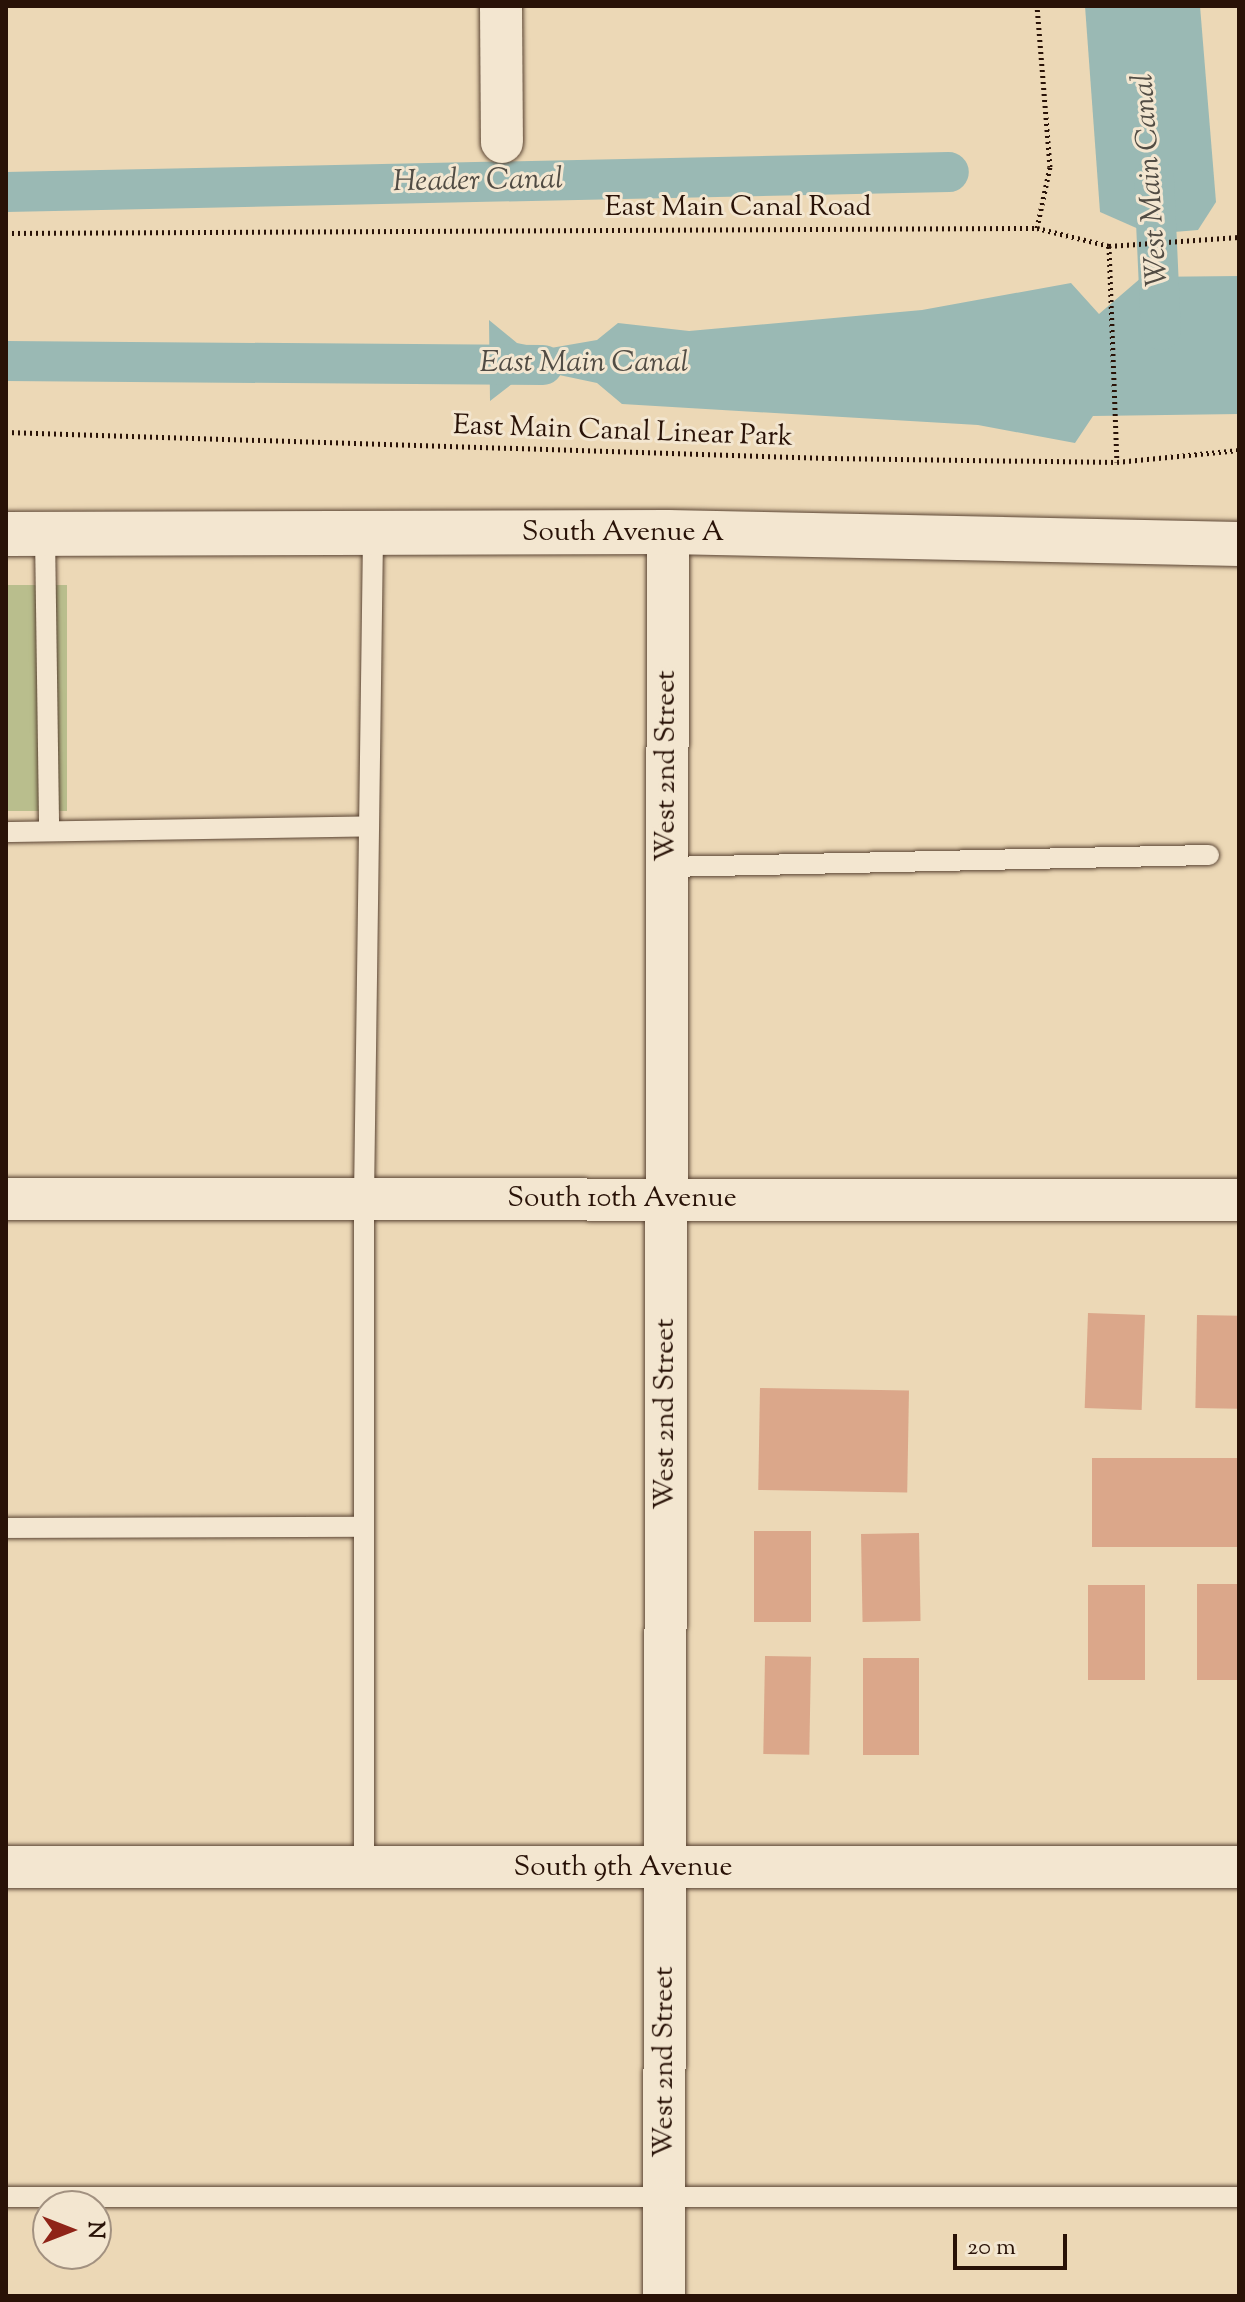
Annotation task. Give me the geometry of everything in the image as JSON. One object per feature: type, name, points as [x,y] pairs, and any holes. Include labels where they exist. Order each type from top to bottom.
[{"type":"main road","name":"South Avenue A","points":[[25,534],[668,532],[1239,544]]},
{"type":"street","points":[[501,6],[502,142]]},
{"type":"street","name":"West 2nd Street","points":[[664,2296],[668,532]]},
{"type":"street","name":"South 10th Avenue","points":[[6,1199],[1239,1200]]},
{"type":"street","name":"South 9th Avenue","points":[[6,1867],[1239,1867]]},
{"type":"lane","points":[[364,1867],[364,1198],[373,533]]},
{"type":"lane","points":[[25,534],[49,831]]},
{"type":"lane","points":[[6,832],[369,826]]},
{"type":"lane","points":[[667,867],[1209,855]]},
{"type":"lane","points":[[6,1528],[364,1527]]},
{"type":"lane","points":[[6,2197],[1239,2197]]},
{"type":"path","points":[[1037,6],[1050,167],[1037,228]]},
{"type":"path","name":"East Main Canal Road","points":[[6,233],[1037,228],[1109,246],[1239,237]]},
{"type":"path","points":[[1109,246],[1117,462]]},
{"type":"path","name":"East Main Canal Linear Park","points":[[6,432],[1117,462],[1239,450]]},
{"type":"green space","points":[[6,585],[67,585],[67,811],[6,811]]},
{"type":"water","points":[[1085,6],[1200,6],[1216,202],[1198,230],[1150,234],[1100,212]]},
{"type":"water","points":[[1239,276],[1239,414],[1093,416],[1075,443],[978,425],[622,404],[597,383],[545,372],[517,380],[490,401],[489,320],[517,343],[545,349],[597,340],[618,323],[689,331],[922,310],[1071,283],[1099,314],[1142,277]]},
{"type":"building","points":[[1088,1313],[1145,1315],[1142,1410],[1085,1408]]},
{"type":"building","points":[[1197,1315],[1239,1316],[1237,1409],[1195,1408]]},
{"type":"building","points":[[760,1388],[909,1391],[907,1493],[758,1490]]},
{"type":"building","points":[[1092,1458],[1239,1458],[1239,1547],[1092,1547]]},
{"type":"building","points":[[754,1531],[811,1531],[811,1622],[754,1622]]},
{"type":"building","points":[[919,1533],[921,1621],[863,1622],[861,1534]]},
{"type":"building","points":[[1197,1584],[1239,1584],[1239,1680],[1197,1680]]},
{"type":"building","points":[[1088,1585],[1145,1585],[1145,1680],[1088,1680]]},
{"type":"building","points":[[765,1656],[811,1657],[809,1755],[763,1754]]},
{"type":"building","points":[[863,1658],[919,1658],[919,1755],[863,1755]]},
{"type":"waterway","name":"Header Canal","points":[[6,192],[949,172]]},
{"type":"waterway","name":"West Main Canal","points":[[1154,178],[1161,330]]},
{"type":"waterway","name":"East Main Canal","points":[[6,361],[543,365]]}]
